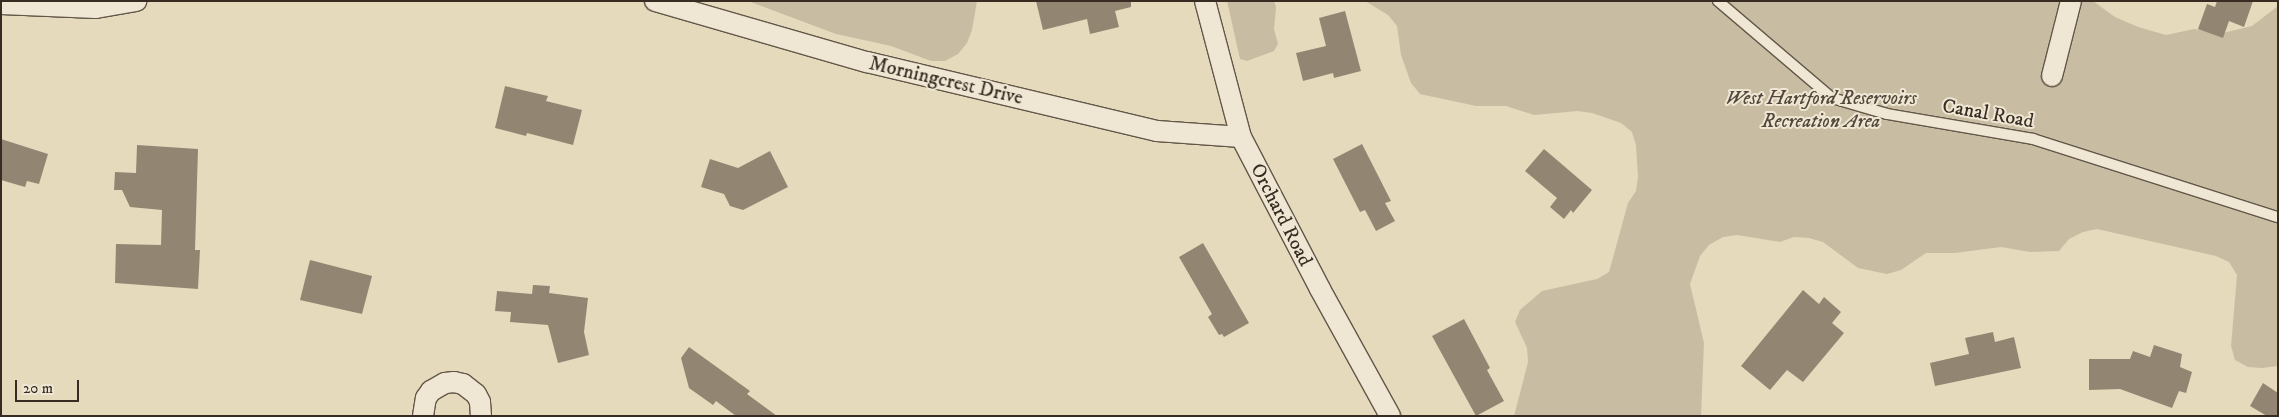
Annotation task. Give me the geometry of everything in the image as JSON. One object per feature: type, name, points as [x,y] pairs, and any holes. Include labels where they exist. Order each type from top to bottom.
[{"type":"street","points":[[1,4],[96,8],[136,1]]},
{"type":"street","name":"Morningcrest Drive","points":[[655,1],[867,62],[1157,132],[1241,137]]},
{"type":"street","name":"Orchard Road","points":[[1205,1],[1241,137],[1320,289],[1390,416]]},
{"type":"street","points":[[2052,76],[2071,1]]},
{"type":"street","points":[[423,416],[426,398],[431,391],[446,383],[454,382],[463,384],[476,394],[480,402],[481,416]]},
{"type":"lane","name":"Canal Road","points":[[1718,1],[1832,98],[1887,114],[2033,139],[2278,217]]},
{"type":"green space","points":[[748,1],[977,1],[972,30],[967,43],[958,54],[945,61],[931,61],[891,46],[836,34]]},
{"type":"green space","points":[[1227,1],[1274,1],[1276,7],[1274,29],[1278,44],[1274,51],[1247,61],[1240,59]]},
{"type":"green space","name":"West Hartford Reservoirs Recreation Area","points":[[1365,1],[2093,1],[2115,17],[2138,27],[2166,35],[2194,29],[2223,33],[2252,26],[2278,6],[2278,366],[2248,367],[2235,360],[2231,346],[2237,275],[2229,262],[2216,256],[2097,229],[2083,232],[2069,239],[2059,251],[2030,252],[2001,247],[1955,253],[1926,253],[1901,270],[1887,274],[1858,268],[1823,242],[1809,238],[1794,237],[1780,242],[1737,235],[1723,237],[1709,245],[1700,256],[1690,284],[1704,343],[1701,416],[1514,416],[1528,362],[1527,348],[1515,322],[1520,310],[1542,291],[1597,279],[1609,272],[1628,203],[1636,191],[1638,177],[1636,145],[1632,132],[1621,123],[1592,113],[1578,111],[1534,115],[1506,106],[1476,106],[1420,94],[1411,83],[1401,55],[1397,26],[1388,15]]},
{"type":"building","points":[[1036,1],[1131,1],[1131,7],[1115,11],[1119,27],[1090,34],[1087,19],[1043,30]]},
{"type":"building","points":[[2217,1],[2253,1],[2244,27],[2229,21],[2223,38],[2198,29],[2207,4],[2215,7]]},
{"type":"building","points":[[1345,11],[1361,71],[1334,78],[1333,73],[1303,81],[1296,53],[1326,46],[1319,18]]},
{"type":"building","points":[[505,86],[548,96],[546,101],[582,110],[573,145],[527,133],[526,136],[495,128]]},
{"type":"building","points":[[1,139],[48,154],[39,184],[27,181],[25,187],[1,180]]},
{"type":"building","points":[[1362,144],[1391,201],[1385,203],[1395,221],[1376,231],[1365,210],[1360,212],[1333,159]]},
{"type":"building","points":[[137,145],[198,149],[195,250],[200,250],[198,289],[115,283],[116,244],[161,245],[162,210],[130,207],[122,190],[114,190],[115,172],[136,173]]},
{"type":"building","points":[[1544,149],[1592,190],[1573,213],[1571,210],[1564,219],[1550,207],[1557,198],[1525,171]]},
{"type":"building","points":[[770,151],[788,187],[743,210],[730,206],[724,194],[701,187],[710,159],[738,168]]},
{"type":"building","points":[[1203,243],[1249,323],[1224,337],[1222,334],[1219,335],[1208,317],[1212,314],[1179,257]]},
{"type":"building","points":[[310,260],[372,276],[362,314],[300,300]]},
{"type":"building","points":[[533,285],[550,286],[549,293],[588,298],[584,332],[589,355],[558,363],[548,325],[510,322],[511,312],[495,311],[497,291],[532,294]]},
{"type":"building","points":[[1803,290],[1819,304],[1824,297],[1841,312],[1832,323],[1844,333],[1803,382],[1787,370],[1770,390],[1741,366]]},
{"type":"building","points":[[1464,319],[1490,368],[1487,370],[1504,401],[1476,416],[1432,336]]},
{"type":"building","points":[[1993,332],[1995,342],[2014,337],[2021,368],[1935,386],[1930,363],[1969,354],[1965,338]]},
{"type":"building","points":[[2154,345],[2182,354],[2180,367],[2192,372],[2186,393],[2179,391],[2172,408],[2120,389],[2089,390],[2089,359],[2130,359],[2133,351],[2150,357]]},
{"type":"building","points":[[689,347],[750,391],[747,394],[777,416],[736,416],[716,401],[713,405],[689,388],[681,358]]},
{"type":"building","points":[[2263,383],[2278,393],[2278,416],[2267,416],[2250,406]]}]
